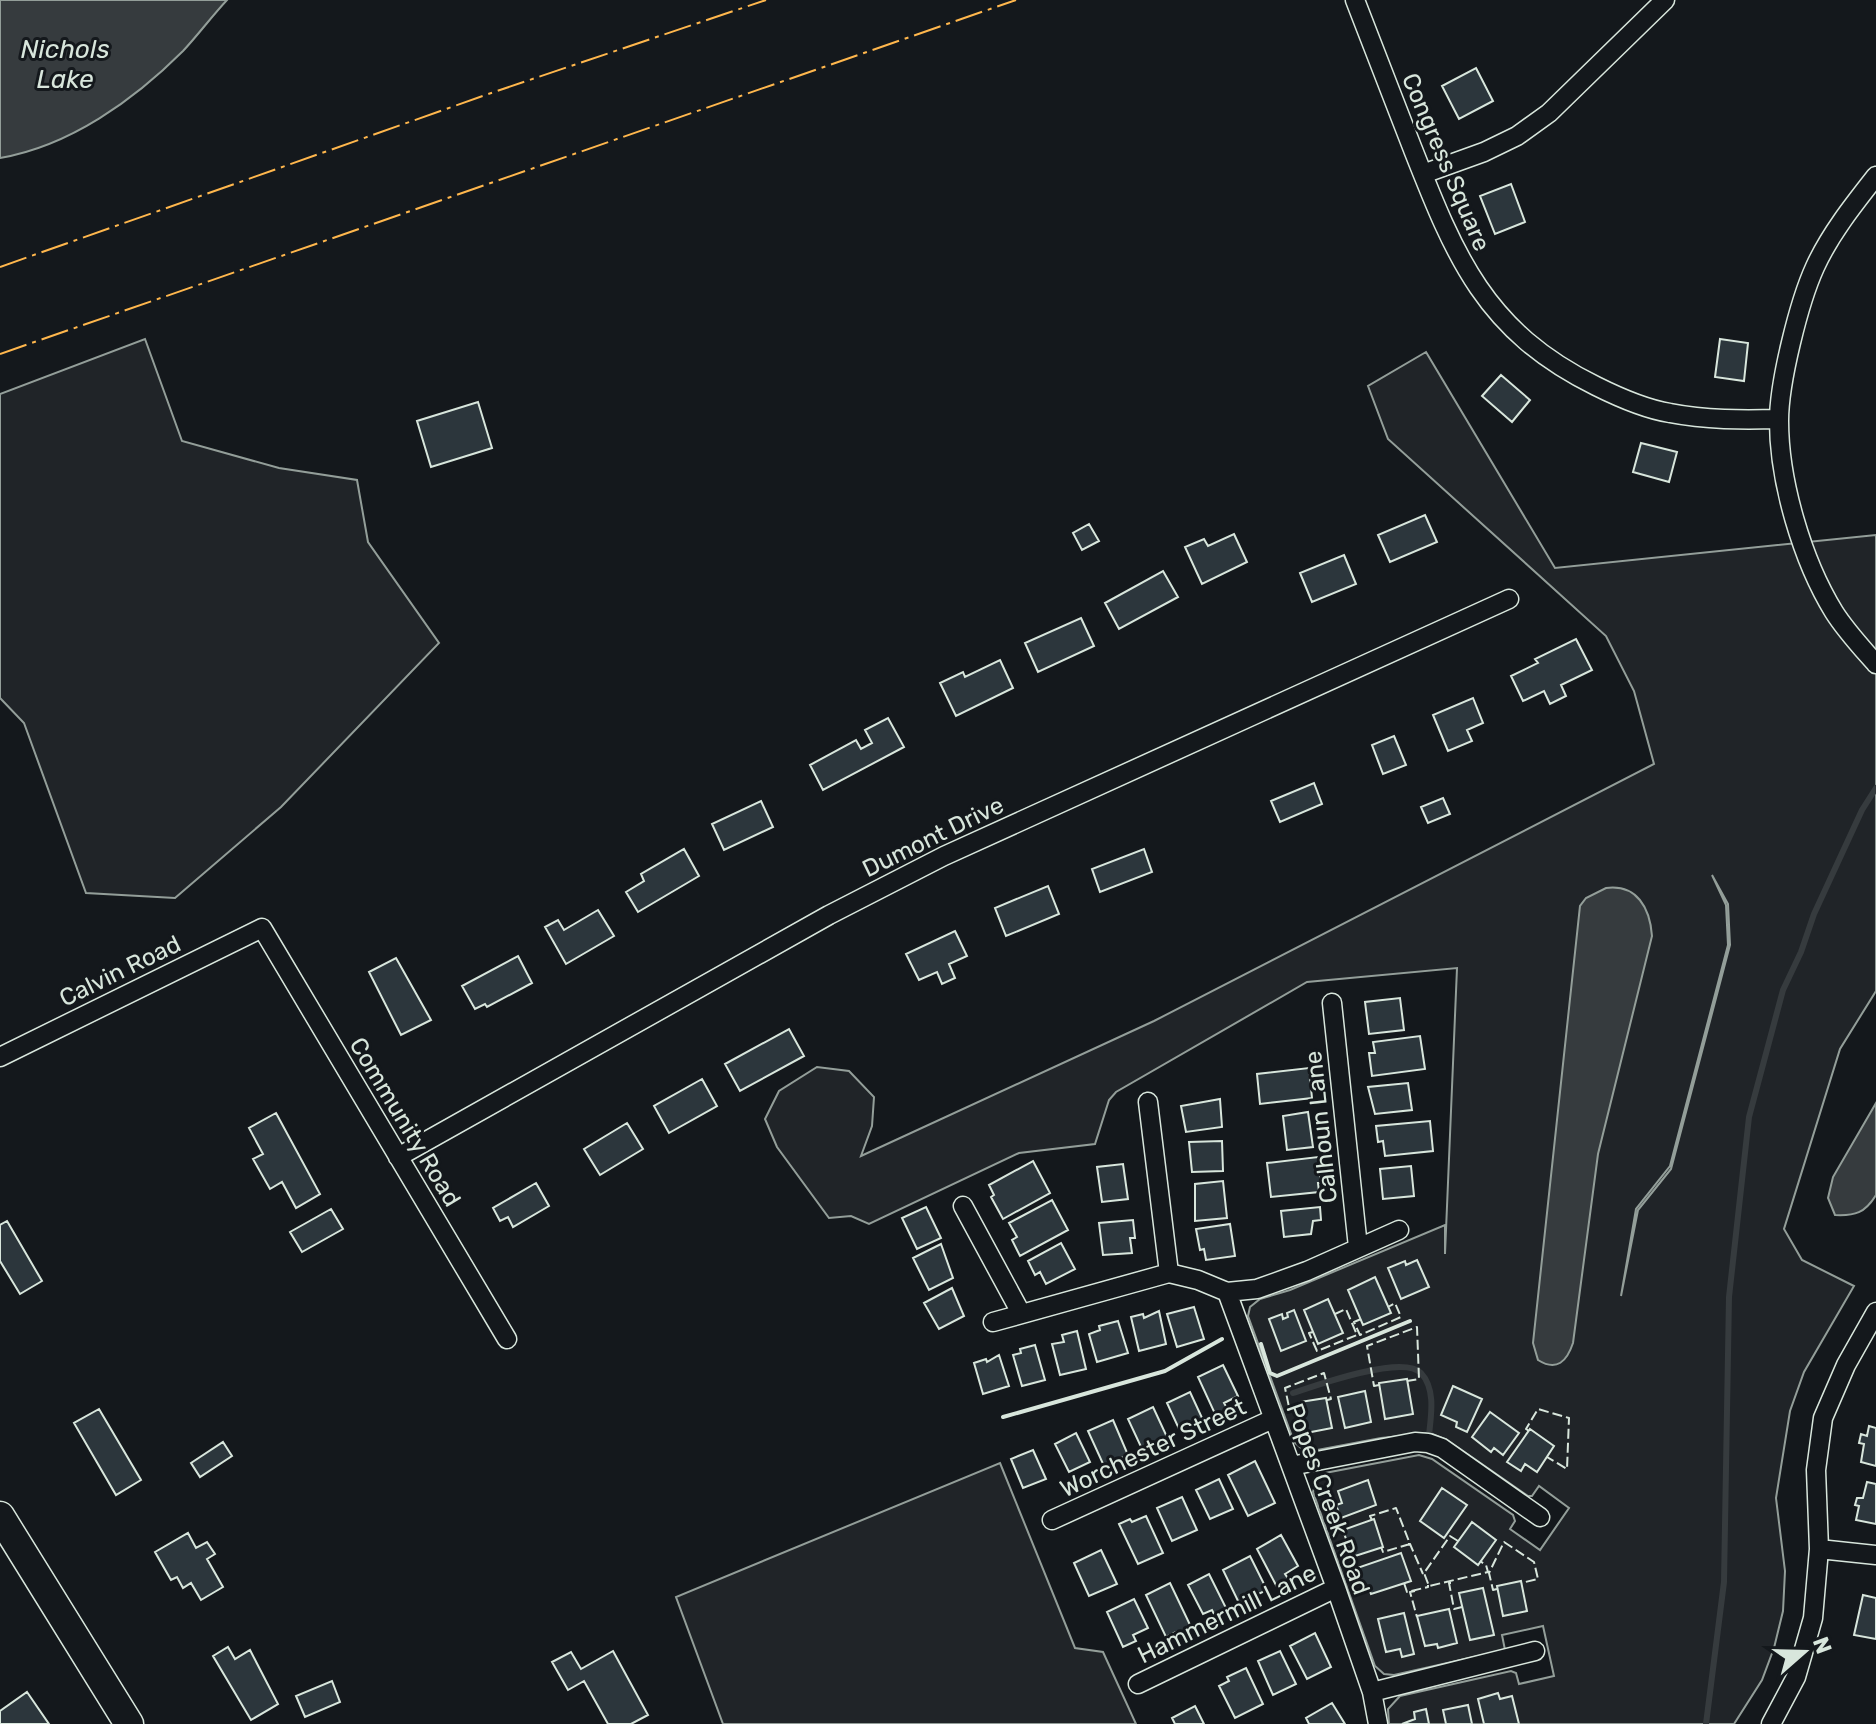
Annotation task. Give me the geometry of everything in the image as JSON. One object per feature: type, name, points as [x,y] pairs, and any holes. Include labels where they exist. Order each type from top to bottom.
[{"type":"main road","points":[[0,1516],[129,1724]]},
{"type":"street","name":"Congress Square","points":[[1355,0],[1445,231],[1467,272],[1497,312],[1529,344],[1564,370],[1615,395],[1666,413],[1717,420],[1779,419]]},
{"type":"street","points":[[1423,174],[1484,152],[1549,113],[1665,0]]},
{"type":"street","points":[[1876,176],[1842,221],[1815,267],[1795,326],[1779,419],[1784,475],[1813,571],[1834,613],[1876,664]]},
{"type":"street","name":"Dumont Drive","points":[[398,1157],[829,915],[944,856],[1509,599]]},
{"type":"street","name":"Community Road","points":[[262,928],[507,1339]]},
{"type":"street","name":"Calvin Road","points":[[0,1057],[262,928]]},
{"type":"street","name":"Calhoun Lane","points":[[1332,1003],[1358,1247]]},
{"type":"street","points":[[1148,1102],[1169,1273]]},
{"type":"street","points":[[963,1206],[1021,1313]]},
{"type":"street","points":[[993,1322],[1169,1273],[1227,1292],[1257,1289],[1307,1271],[1399,1230]]},
{"type":"street","name":"Popes Creek Road","points":[[1227,1292],[1336,1588],[1372,1692],[1378,1724]]},
{"type":"street","points":[[1771,1724],[1796,1677],[1813,1618],[1819,1549],[1816,1470],[1823,1418],[1846,1365],[1876,1312]]},
{"type":"street","name":"Worchester Street","points":[[1052,1520],[1273,1419]]},
{"type":"street","points":[[1291,1466],[1415,1442],[1428,1443],[1442,1448],[1540,1517]]},
{"type":"street","points":[[1819,1549],[1876,1555]]},
{"type":"street","name":"Hammermill Lane","points":[[1138,1684],[1336,1588]]},
{"type":"street","points":[[1372,1692],[1535,1651]]},
{"type":"shaded area","points":[[145,339],[182,441],[279,468],[357,480],[368,542],[439,643],[281,807],[175,898],[86,893],[24,723],[0,698],[0,394]]},
{"type":"shaded area","points":[[1426,352],[1555,568],[1876,535],[1876,991],[1840,1049],[1784,1229],[1802,1260],[1854,1286],[1804,1372],[1790,1411],[1776,1498],[1785,1571],[1783,1611],[1762,1680],[1734,1724],[1389,1724],[1388,1709],[1400,1696],[1511,1671],[1516,1673],[1519,1684],[1554,1676],[1543,1626],[1502,1635],[1505,1650],[1394,1675],[1384,1674],[1375,1666],[1313,1492],[1317,1478],[1325,1473],[1419,1455],[1432,1459],[1513,1515],[1515,1521],[1510,1529],[1540,1550],[1569,1508],[1539,1486],[1532,1496],[1528,1496],[1447,1440],[1430,1433],[1381,1438],[1312,1451],[1301,1448],[1294,1442],[1248,1316],[1250,1307],[1260,1299],[1290,1290],[1445,1225],[1445,1254],[1457,968],[1307,982],[1116,1092],[1109,1100],[1095,1144],[1019,1153],[869,1224],[851,1216],[829,1218],[777,1147],[765,1119],[779,1091],[817,1067],[849,1071],[874,1097],[872,1126],[861,1156],[1154,1021],[1654,764],[1634,691],[1606,636],[1388,439],[1368,386]],"holes":[[[1712,875],[1728,904],[1730,945],[1671,1169],[1638,1210],[1621,1296],[1636,1209],[1670,1166],[1728,945],[1726,905]]]},
{"type":"shaded area","points":[[1000,1463],[1075,1648],[1103,1652],[1136,1724],[723,1724],[676,1597]]},
{"type":"water","name":"Nichols Lake","points":[[0,0],[227,0],[183,51],[122,103],[76,132],[26,152],[0,158]]},
{"type":"water","points":[[1606,888],[1626,890],[1640,900],[1648,916],[1652,936],[1598,1154],[1573,1343],[1560,1363],[1551,1365],[1538,1360],[1533,1343],[1580,906],[1586,898]]},
{"type":"water","points":[[1876,1103],[1876,1195],[1859,1212],[1835,1215],[1828,1198],[1833,1177]]},
{"type":"building","points":[[1476,68],[1493,101],[1459,119],[1442,86]]},
{"type":"building","points":[[1511,184],[1525,222],[1495,234],[1480,196]]},
{"type":"building","points":[[1720,339],[1748,343],[1744,381],[1715,377]]},
{"type":"building","points":[[1501,375],[1530,400],[1512,422],[1482,396]]},
{"type":"building","points":[[478,402],[492,448],[431,467],[417,421]]},
{"type":"building","points":[[1641,443],[1677,452],[1669,482],[1633,472]]},
{"type":"building","points":[[1425,515],[1437,542],[1390,562],[1378,535]]},
{"type":"building","points":[[1089,524],[1099,541],[1082,550],[1073,533]]},
{"type":"building","points":[[1234,534],[1247,562],[1202,584],[1185,547],[1204,539],[1208,546]]},
{"type":"building","points":[[1344,555],[1356,584],[1312,602],[1300,573]]},
{"type":"building","points":[[1163,571],[1178,597],[1119,629],[1105,603]]},
{"type":"building","points":[[1081,618],[1094,646],[1038,672],[1025,643]]},
{"type":"building","points":[[1576,639],[1592,670],[1561,685],[1566,696],[1550,704],[1544,691],[1523,701],[1511,676],[1538,663],[1535,659]]},
{"type":"building","points":[[1000,660],[1013,688],[956,716],[940,683],[963,672],[965,677]]},
{"type":"building","points":[[1473,698],[1483,723],[1467,730],[1472,741],[1448,751],[1433,715]]},
{"type":"building","points":[[888,718],[904,747],[823,790],[810,765],[856,740],[861,749],[872,743],[865,730]]},
{"type":"building","points":[[1394,736],[1406,765],[1383,774],[1372,745]]},
{"type":"building","points":[[1314,783],[1322,804],[1280,822],[1271,801]]},
{"type":"building","points":[[1443,798],[1450,814],[1428,823],[1421,807]]},
{"type":"building","points":[[761,801],[773,827],[724,850],[712,824]]},
{"type":"building","points":[[684,849],[699,876],[638,912],[626,892],[644,881],[641,874]]},
{"type":"building","points":[[1144,849],[1152,872],[1100,892],[1092,869]]},
{"type":"building","points":[[1048,886],[1059,914],[1006,936],[995,908]]},
{"type":"building","points":[[598,910],[614,936],[566,964],[545,927],[558,920],[564,930]]},
{"type":"building","points":[[955,931],[967,956],[949,964],[955,978],[942,984],[937,972],[919,980],[906,954]]},
{"type":"building","points":[[518,956],[532,983],[487,1007],[485,1004],[475,1009],[462,986]]},
{"type":"building","points":[[396,958],[431,1020],[401,1035],[369,972]]},
{"type":"building","points":[[1400,998],[1404,1030],[1369,1034],[1365,1002]]},
{"type":"building","points":[[789,1029],[804,1056],[740,1091],[725,1064]]},
{"type":"building","points":[[1420,1036],[1425,1069],[1372,1076],[1369,1053],[1375,1053],[1373,1042]]},
{"type":"building","points":[[1309,1068],[1312,1098],[1260,1104],[1257,1074]]},
{"type":"building","points":[[702,1079],[717,1106],[669,1133],[654,1106]]},
{"type":"building","points":[[1408,1083],[1412,1110],[1375,1114],[1368,1087]]},
{"type":"building","points":[[1220,1099],[1222,1127],[1186,1132],[1181,1106]]},
{"type":"building","points":[[1308,1112],[1313,1147],[1287,1150],[1283,1116]]},
{"type":"building","points":[[276,1113],[320,1194],[296,1208],[282,1182],[270,1189],[253,1159],[263,1154],[249,1128]]},
{"type":"building","points":[[1430,1121],[1433,1151],[1385,1156],[1383,1141],[1378,1142],[1376,1126]]},
{"type":"building","points":[[627,1123],[643,1149],[600,1175],[584,1149]]},
{"type":"building","points":[[1222,1141],[1223,1171],[1192,1172],[1189,1142]]},
{"type":"building","points":[[1318,1157],[1319,1192],[1271,1197],[1267,1163]]},
{"type":"building","points":[[1033,1161],[1050,1193],[1003,1219],[991,1197],[994,1195],[989,1185]]},
{"type":"building","points":[[1123,1164],[1128,1199],[1102,1202],[1097,1167]]},
{"type":"building","points":[[1411,1166],[1414,1196],[1383,1199],[1380,1169]]},
{"type":"building","points":[[1223,1181],[1227,1218],[1195,1221],[1195,1184]]},
{"type":"building","points":[[536,1183],[549,1206],[513,1227],[508,1217],[500,1221],[493,1208]]},
{"type":"building","points":[[1052,1200],[1068,1230],[1020,1256],[1012,1240],[1017,1237],[1009,1223]]},
{"type":"building","points":[[926,1207],[941,1238],[917,1249],[902,1218]]},
{"type":"building","points":[[1320,1207],[1321,1220],[1313,1221],[1311,1234],[1284,1237],[1281,1211]]},
{"type":"building","points":[[331,1209],[343,1229],[302,1252],[290,1232]]},
{"type":"building","points":[[1133,1220],[1135,1238],[1130,1238],[1132,1253],[1103,1255],[1099,1223]]},
{"type":"building","points":[[7,1221],[42,1281],[20,1294],[0,1261],[0,1225]]},
{"type":"building","points":[[1230,1224],[1235,1256],[1206,1260],[1204,1249],[1200,1250],[1196,1229]]},
{"type":"building","points":[[1061,1243],[1075,1269],[1046,1284],[1040,1272],[1035,1275],[1028,1261]]},
{"type":"building","points":[[941,1244],[953,1278],[929,1290],[913,1258]]},
{"type":"building","points":[[1417,1260],[1429,1287],[1401,1299],[1388,1268]]},
{"type":"building","points":[[1375,1277],[1391,1313],[1363,1325],[1348,1290]]},
{"type":"building","points":[[952,1288],[964,1316],[939,1329],[924,1303]]},
{"type":"building","points":[[1328,1299],[1343,1333],[1318,1344],[1304,1310]]},
{"type":"building","points":[[1194,1307],[1204,1339],[1177,1347],[1167,1314]]},
{"type":"building","points":[[1294,1310],[1306,1341],[1281,1351],[1269,1319],[1282,1314],[1283,1319]]},
{"type":"building","points":[[1159,1311],[1166,1344],[1139,1351],[1131,1317],[1143,1314],[1144,1318]]},
{"type":"building","points":[[1118,1321],[1128,1353],[1097,1362],[1089,1334],[1100,1330],[1099,1326]]},
{"type":"building","points":[[1077,1331],[1086,1369],[1060,1375],[1052,1344],[1064,1342],[1062,1335]]},
{"type":"building","points":[[1035,1345],[1045,1380],[1022,1386],[1013,1355],[1021,1353],[1020,1349]]},
{"type":"building","points":[[999,1355],[1009,1386],[983,1394],[974,1363],[986,1359],[987,1362]]},
{"type":"building","points":[[1223,1365],[1238,1396],[1224,1403],[1228,1410],[1216,1416],[1198,1377]]},
{"type":"building","points":[[1407,1379],[1413,1414],[1385,1419],[1379,1383]]},
{"type":"building","points":[[1453,1386],[1482,1399],[1467,1432],[1456,1427],[1457,1422],[1441,1415]]},
{"type":"building","points":[[1365,1391],[1371,1422],[1345,1428],[1338,1397]]},
{"type":"building","points":[[1190,1392],[1203,1420],[1180,1431],[1167,1403]]},
{"type":"building","points":[[1326,1398],[1332,1428],[1306,1433],[1300,1402]]},
{"type":"building","points":[[1153,1407],[1167,1437],[1142,1449],[1128,1419]]},
{"type":"building","points":[[99,1409],[141,1480],[116,1495],[74,1423]]},
{"type":"building","points":[[1490,1412],[1519,1433],[1503,1455],[1494,1448],[1491,1452],[1472,1437]]},
{"type":"building","points":[[1113,1420],[1128,1455],[1104,1466],[1088,1431]]},
{"type":"building","points":[[1869,1426],[1876,1428],[1876,1466],[1861,1462],[1864,1444],[1859,1443],[1861,1434],[1867,1436]]},
{"type":"building","points":[[1530,1429],[1554,1446],[1537,1472],[1525,1464],[1521,1471],[1507,1462]]},
{"type":"building","points":[[1076,1433],[1090,1462],[1069,1472],[1055,1444]]},
{"type":"building","points":[[223,1442],[232,1456],[200,1477],[191,1463]]},
{"type":"building","points":[[1033,1450],[1046,1479],[1023,1488],[1011,1459]]},
{"type":"building","points":[[1255,1461],[1275,1503],[1248,1516],[1228,1475]]},
{"type":"building","points":[[1219,1479],[1233,1509],[1210,1519],[1196,1490]]},
{"type":"building","points":[[1368,1480],[1376,1505],[1341,1518],[1336,1505],[1342,1503],[1338,1491]]},
{"type":"building","points":[[1867,1482],[1876,1484],[1876,1524],[1856,1520],[1857,1498],[1863,1498]]},
{"type":"building","points":[[1442,1488],[1467,1505],[1444,1538],[1420,1521]]},
{"type":"building","points":[[1182,1497],[1197,1530],[1172,1541],[1157,1508]]},
{"type":"building","points":[[1146,1516],[1163,1553],[1138,1564],[1119,1524]]},
{"type":"building","points":[[1374,1519],[1383,1547],[1352,1557],[1343,1530]]},
{"type":"building","points":[[1472,1522],[1496,1540],[1478,1565],[1454,1547]]},
{"type":"building","points":[[188,1533],[196,1548],[207,1542],[215,1554],[207,1559],[223,1587],[201,1600],[191,1583],[183,1588],[177,1577],[171,1580],[155,1552]]},
{"type":"building","points":[[1281,1535],[1298,1566],[1285,1574],[1289,1580],[1277,1587],[1257,1549]]},
{"type":"building","points":[[1101,1550],[1117,1584],[1089,1596],[1074,1563]]},
{"type":"building","points":[[1401,1553],[1411,1581],[1371,1594],[1368,1586],[1364,1587],[1357,1568]]},
{"type":"building","points":[[1250,1556],[1267,1590],[1239,1603],[1223,1570]]},
{"type":"building","points":[[1209,1574],[1228,1612],[1216,1618],[1212,1610],[1203,1614],[1188,1585]]},
{"type":"building","points":[[1521,1581],[1527,1611],[1503,1616],[1497,1586]]},
{"type":"building","points":[[1170,1583],[1192,1629],[1166,1637],[1146,1595]]},
{"type":"building","points":[[1483,1588],[1494,1635],[1470,1640],[1459,1593]]},
{"type":"building","points":[[1863,1595],[1876,1598],[1876,1639],[1854,1635]]},
{"type":"building","points":[[1134,1599],[1148,1628],[1133,1635],[1136,1641],[1123,1647],[1107,1612]]},
{"type":"building","points":[[1449,1609],[1457,1643],[1438,1648],[1437,1644],[1425,1646],[1417,1616]]},
{"type":"building","points":[[1404,1613],[1414,1654],[1402,1657],[1400,1649],[1386,1652],[1378,1619]]},
{"type":"building","points":[[1315,1633],[1331,1667],[1307,1679],[1290,1646]]},
{"type":"building","points":[[228,1647],[235,1659],[250,1650],[278,1704],[251,1720],[213,1656]]},
{"type":"building","points":[[613,1651],[648,1715],[631,1724],[608,1724],[584,1681],[568,1690],[552,1662],[571,1652],[581,1669]]},
{"type":"building","points":[[1280,1651],[1296,1684],[1273,1695],[1258,1661]]},
{"type":"building","points":[[1246,1668],[1263,1704],[1235,1718],[1219,1686],[1229,1681],[1227,1677]]},
{"type":"building","points":[[332,1681],[340,1702],[305,1717],[296,1696]]},
{"type":"building","points":[[27,1692],[49,1724],[0,1724],[0,1711]]},
{"type":"building","points":[[1498,1693],[1500,1699],[1512,1696],[1519,1724],[1484,1724],[1478,1699]]},
{"type":"building","points":[[1332,1703],[1345,1724],[1309,1724],[1306,1718]]},
{"type":"building","points":[[1468,1705],[1472,1724],[1446,1724],[1443,1710]]},
{"type":"building","points":[[1195,1706],[1204,1724],[1175,1724],[1172,1718]]},
{"type":"building","points":[[1426,1709],[1429,1724],[1402,1724],[1415,1719],[1414,1712]]},
{"type":"waterway","points":[[1706,1724],[1724,1582],[1729,1297],[1749,1117],[1783,990],[1814,914],[1862,810],[1876,788]]},
{"type":"waterway","points":[[1293,1393],[1359,1373],[1411,1368],[1421,1373],[1429,1387],[1429,1435]]},
{"type":"fence","points":[[1361,1319],[1354,1322],[1360,1335],[1401,1317],[1395,1303],[1388,1307]]},
{"type":"fence","points":[[1313,1332],[1309,1333],[1317,1351],[1357,1335],[1346,1309],[1335,1314]]},
{"type":"fence","points":[[1379,1385],[1374,1386],[1367,1346],[1417,1327],[1419,1379],[1407,1381]]},
{"type":"fence","points":[[1301,1404],[1289,1407],[1285,1388],[1324,1373],[1331,1399],[1327,1400]]},
{"type":"fence","points":[[1529,1431],[1526,1429],[1538,1409],[1569,1418],[1567,1469],[1547,1457]]},
{"type":"fence","points":[[1372,1520],[1370,1516],[1396,1508],[1410,1544],[1383,1552],[1381,1547]]},
{"type":"fence","points":[[1458,1541],[1450,1536],[1424,1573],[1429,1586],[1488,1572],[1486,1565],[1480,1561]]},
{"type":"fence","points":[[1497,1589],[1493,1590],[1489,1573],[1504,1542],[1534,1562],[1538,1579],[1521,1583]]},
{"type":"fence","points":[[1408,1544],[1423,1574]]},
{"type":"fence","points":[[1404,1583],[1407,1592],[1428,1585]]},
{"type":"fence","points":[[1451,1583],[1454,1609],[1462,1607]]},
{"type":"fence","points":[[1415,1591],[1410,1592],[1417,1617]]},
{"type":"wall","points":[[1261,1344],[1270,1373],[1277,1376],[1410,1321]]},
{"type":"wall","points":[[1003,1417],[1165,1371],[1222,1339]]},
{"type":"power","points":[[0,267],[494,92],[766,0]]},
{"type":"power","points":[[0,354],[1016,0]]}]
